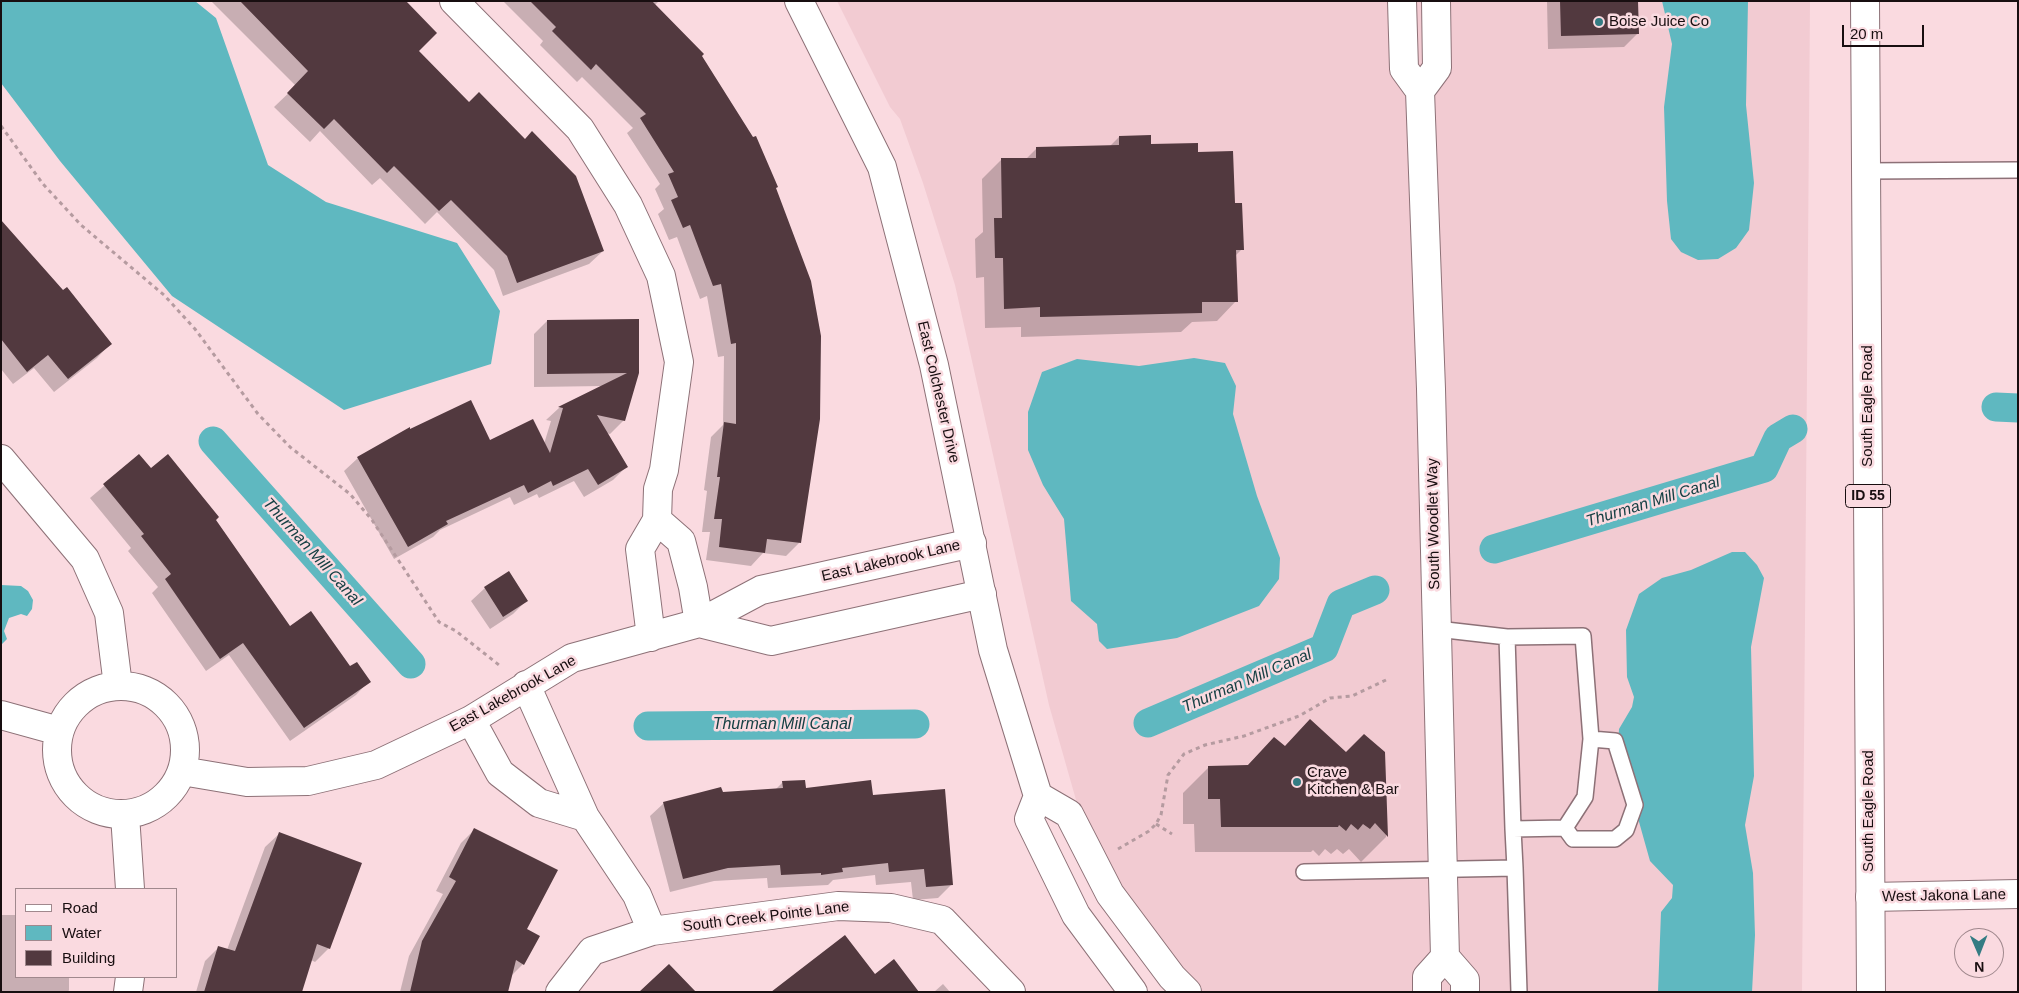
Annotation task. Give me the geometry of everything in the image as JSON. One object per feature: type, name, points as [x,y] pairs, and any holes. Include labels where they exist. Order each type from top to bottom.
[{"type":"main road","points":[[454,1],[580,129],[628,205],[661,276],[680,362],[664,470],[658,489],[657,520],[640,550],[651,636]]},
{"type":"main road","name":"East Colchester Drive","points":[[799,1],[882,167],[934,365],[993,650],[1038,796]]},
{"type":"main road","points":[[1402,1],[1404,69],[1420,91],[1437,68],[1436,1]]},
{"type":"main road","name":"South Eagle Road","points":[[1865,1],[1871,992]]},
{"type":"main road","name":"South Woodlet Way","points":[[1420,91],[1431,389],[1445,957]]},
{"type":"main road","points":[[1,459],[85,559],[109,613],[118,686]]},
{"type":"main road","points":[[657,520],[681,541],[700,623]]},
{"type":"main road","name":"East Lakebrook Lane","points":[[182,771],[247,782],[308,780],[376,765],[471,720],[572,658],[700,623],[760,590],[972,543]]},
{"type":"main road","name":"East Lakebrook Lane","points":[[700,623],[771,641],[982,594]]},
{"type":"main road","points":[[526,685],[585,817],[636,895],[652,931]]},
{"type":"main road","points":[[118,686],[139,688],[158,697],[172,711],[182,730],[186,750],[182,771],[174,788],[160,801],[143,811],[125,815],[104,813],[85,804],[70,790],[60,772],[56,752],[59,731],[67,713],[81,699],[98,689],[118,686]]},
{"type":"main road","points":[[1,714],[59,731]]},
{"type":"main road","points":[[471,720],[500,773],[539,803],[585,817]]},
{"type":"main road","points":[[1133,992],[1076,915],[1029,819],[1038,796],[1069,814],[1110,894],[1172,977],[1187,992]]},
{"type":"main road","points":[[125,815],[130,888]]},
{"type":"main road","name":"West Jakona Lane","points":[[1870,897],[2018,894]]},
{"type":"main road","name":"South Creek Pointe Lane","points":[[560,992],[592,952],[652,931],[838,906],[891,908],[942,920],[1010,992]]},
{"type":"main road","points":[[1427,992],[1427,977],[1445,957],[1465,980],[1465,992]]},
{"type":"main road","points":[[128,992],[130,978]]},
{"type":"lane","points":[[1867,171],[2018,170]]},
{"type":"lane","points":[[1437,629],[1507,637],[1583,636],[1590,739],[1584,797],[1565,828]]},
{"type":"lane","points":[[1507,637],[1519,992]]},
{"type":"lane","points":[[1565,828],[1573,839],[1615,838],[1626,830],[1635,805],[1615,741],[1590,739]]},
{"type":"lane","points":[[1513,829],[1565,828]]},
{"type":"lane","points":[[1304,872],[1515,868]]},
{"type":"path","points":[[1,126],[43,184],[81,224],[170,301],[195,329],[258,414],[290,447],[350,494],[372,520],[439,622],[456,631],[500,665]]},
{"type":"path","points":[[1111,852],[1149,831],[1156,824],[1161,815],[1168,775],[1184,754],[1205,745],[1244,736],[1299,716],[1330,698],[1352,696],[1386,680]]},
{"type":"path","points":[[1156,824],[1172,834]]},
{"type":"shaded area","points":[[837,1],[1810,1],[1802,992],[1200,992],[1145,929],[1082,821],[1049,705],[955,285],[923,183],[900,119],[890,107]]},
{"type":"water","points":[[1,1],[195,1],[216,18],[268,165],[326,202],[457,243],[500,311],[491,364],[344,410],[172,296],[60,161],[1,83]]},
{"type":"water","points":[[1662,1],[1748,1],[1746,105],[1754,183],[1749,230],[1736,248],[1718,259],[1698,260],[1681,252],[1671,239],[1667,201],[1664,107],[1672,44]]},
{"type":"water","points":[[1194,358],[1225,363],[1236,386],[1233,414],[1257,496],[1280,558],[1279,579],[1259,606],[1177,638],[1107,649],[1099,641],[1097,624],[1071,601],[1064,519],[1043,485],[1028,450],[1028,412],[1042,372],[1077,359],[1139,366]]},
{"type":"water","points":[[1732,552],[1745,552],[1757,565],[1764,578],[1751,647],[1754,776],[1745,825],[1753,873],[1755,935],[1752,992],[1658,992],[1661,912],[1672,898],[1673,885],[1650,861],[1618,747],[1619,729],[1632,707],[1634,697],[1627,677],[1626,630],[1639,594],[1662,578],[1691,570]]},
{"type":"water","points":[[1,585],[21,586],[28,591],[33,600],[32,609],[27,616],[21,614],[9,618],[4,631],[7,639],[1,645]]},
{"type":"building","points":[[240,1],[406,1],[437,33],[419,51],[469,102],[479,92],[525,139],[532,131],[576,176],[604,251],[517,283],[507,256],[451,200],[439,211],[394,166],[387,173],[334,119],[324,129],[287,93],[308,71]]},
{"type":"building","points":[[530,1],[652,1],[704,54],[702,56],[753,137],[756,136],[778,187],[776,188],[811,281],[821,336],[820,419],[801,543],[767,539],[765,553],[719,547],[722,519],[714,519],[720,477],[717,477],[724,422],[736,424],[736,343],[731,344],[721,284],[713,286],[690,225],[683,228],[671,200],[678,197],[668,174],[674,172],[640,118],[646,114],[596,64],[591,70],[552,31],[556,27]]},
{"type":"building","points":[[1560,1],[1638,1],[1639,34],[1561,36]]},
{"type":"building","points":[[1151,135],[1151,144],[1198,143],[1198,152],[1233,151],[1235,203],[1242,203],[1244,250],[1236,250],[1238,302],[1202,302],[1202,313],[1040,317],[1040,307],[1004,309],[1003,258],[995,258],[994,218],[1002,218],[1001,158],[1036,158],[1036,147],[1119,145],[1119,136]]},
{"type":"building","points":[[1,220],[63,290],[67,287],[112,344],[68,379],[48,355],[27,372],[1,339]]},
{"type":"building","points":[[639,319],[639,373],[625,421],[597,415],[628,467],[598,485],[588,469],[553,486],[551,481],[528,493],[524,485],[446,521],[448,524],[408,547],[357,457],[410,427],[410,429],[471,400],[490,440],[533,419],[550,453],[563,408],[558,407],[627,373],[547,374],[547,320]]},
{"type":"building","points":[[139,454],[151,468],[168,454],[219,517],[216,520],[290,626],[311,611],[350,666],[357,662],[371,682],[304,728],[243,643],[220,659],[165,579],[171,574],[141,536],[144,534],[103,484]]},
{"type":"building","points":[[509,571],[528,601],[503,617],[484,587]]},
{"type":"building","name":"Crave Kitchen & Bar","points":[[1310,719],[1346,752],[1364,734],[1385,752],[1388,837],[1375,823],[1370,829],[1363,824],[1358,830],[1351,824],[1346,831],[1339,825],[1338,827],[1221,827],[1220,799],[1208,799],[1208,766],[1248,765],[1274,737],[1285,746]]},
{"type":"building","points":[[805,780],[806,788],[871,780],[873,795],[945,789],[953,885],[926,887],[924,869],[889,872],[888,863],[842,868],[843,872],[821,875],[821,873],[781,875],[780,865],[728,868],[683,879],[663,802],[721,787],[723,792],[783,788],[782,781]]},
{"type":"building","points":[[474,828],[558,870],[527,929],[540,936],[524,965],[516,960],[508,992],[410,992],[422,941],[456,881],[449,877]]},
{"type":"building","points":[[279,832],[362,863],[330,949],[317,944],[302,992],[204,992],[218,946],[235,951]]},
{"type":"building","points":[[845,935],[875,974],[894,959],[919,992],[771,992]]},
{"type":"building","points":[[669,964],[696,992],[639,992]]},
{"type":"waterway","name":"Thurman Mill Canal","points":[[1996,407],[2018,408]]},
{"type":"waterway","name":"Thurman Mill Canal","points":[[1494,549],[1764,468],[1778,438],[1793,429]]},
{"type":"waterway","name":"Thurman Mill Canal","points":[[213,441],[411,664]]},
{"type":"waterway","name":"Thurman Mill Canal","points":[[1148,723],[1324,648],[1341,604],[1375,590]]},
{"type":"waterway","name":"Thurman Mill Canal","points":[[648,726],[915,724]]},
{"type":"place","name":"Boise Juice Co","points":[[1599,22]]},
{"type":"place","name":"Crave Kitchen & Bar","points":[[1297,782]]}]
